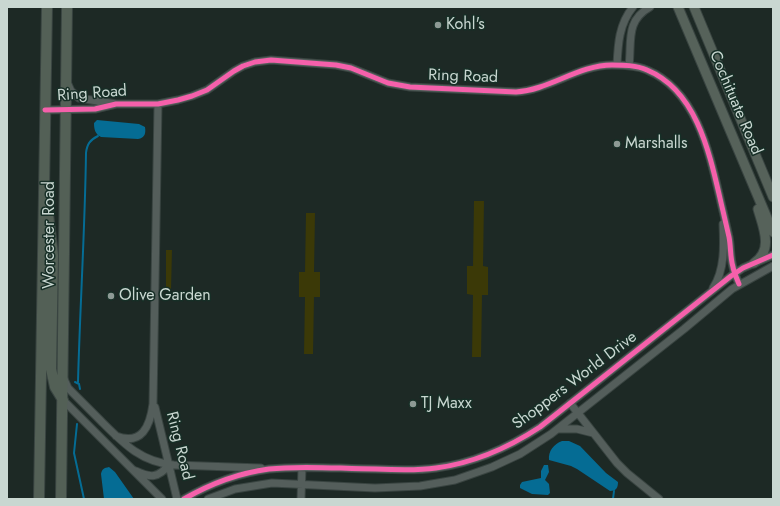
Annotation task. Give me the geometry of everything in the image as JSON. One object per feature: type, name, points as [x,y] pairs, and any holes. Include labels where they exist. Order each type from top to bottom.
[{"type":"highway","name":"Worcester Road","points":[[39,499],[47,7]]},
{"type":"highway","name":"Worcester Road","points":[[61,499],[67,7]]},
{"type":"highway","points":[[44,188],[52,235],[53,255],[51,369],[55,387],[63,400]]},
{"type":"main road","name":"Cochituate Road","points":[[678,7],[773,232]]},
{"type":"main road","name":"Cochituate Road","points":[[694,7],[773,197]]},
{"type":"main road","points":[[744,164],[766,238],[764,252],[754,263]]},
{"type":"street","points":[[617,65],[621,28],[625,18],[633,7]]},
{"type":"street","points":[[629,66],[629,42],[632,28],[638,17],[650,7]]},
{"type":"street","name":"Ring Road","points":[[45,110],[103,108],[116,104],[158,104],[187,98],[211,87],[238,68],[254,62],[267,60],[336,65],[356,70],[388,83],[410,88],[516,92],[536,88],[598,66],[617,65],[647,70],[662,78],[674,88],[687,104],[696,122],[709,155],[716,180],[730,239],[734,273],[739,284]]},
{"type":"street","points":[[66,77],[71,91],[79,98],[116,104]]},
{"type":"street","name":"Ring Road","points":[[158,104],[154,399],[158,422],[177,499]]},
{"type":"street","name":"Ring Road","points":[[710,293],[717,281],[722,264],[722,210]]},
{"type":"street","name":"Shoppers World Drive","points":[[184,499],[210,486],[262,470],[302,468],[431,469],[456,465],[486,456],[514,443],[540,426],[734,273],[773,255]]},
{"type":"street","name":"Shoppers World Drive","points":[[208,499],[227,491],[272,483],[389,488],[413,487],[438,483],[470,475],[502,463],[527,450],[558,429],[684,330],[739,284],[773,266]]},
{"type":"street","name":"Shoppers World Drive","points":[[63,371],[64,380],[68,388],[116,436],[141,456],[155,462],[169,465],[282,469]]},
{"type":"street","name":"Ring Road","points":[[116,436],[129,439],[138,437],[142,434],[147,427],[154,399]]},
{"type":"street","points":[[63,400],[162,499]]},
{"type":"street","points":[[570,403],[624,470],[659,499]]},
{"type":"street","points":[[558,429],[577,429],[593,433]]},
{"type":"street","points":[[130,467],[138,472],[151,476],[159,474],[169,465]]},
{"type":"street","points":[[301,499],[302,468]]},
{"type":"shaded area","points":[[474,201],[484,201],[483,266],[488,267],[488,295],[482,295],[481,357],[472,357],[473,295],[467,294],[467,266],[473,266]]},
{"type":"shaded area","points":[[306,213],[315,213],[314,272],[320,272],[320,297],[314,297],[313,354],[304,354],[305,297],[299,297],[299,272],[305,272]]},
{"type":"shaded area","points":[[166,250],[172,250],[171,290],[166,289]]},
{"type":"water","points":[[97,120],[139,124],[145,127],[145,133],[142,138],[138,139],[101,137],[96,133],[95,129],[94,123]]},
{"type":"water","points":[[562,441],[569,441],[580,446],[606,473],[618,482],[616,489],[610,491],[577,469],[549,460],[549,454],[552,448]]},
{"type":"water","points":[[544,465],[548,465],[549,472],[545,480],[549,484],[550,493],[548,495],[532,494],[520,488],[522,482],[541,478],[541,471]]},
{"type":"water","points":[[109,467],[115,472],[134,499],[104,499],[101,474],[104,469]]},
{"type":"waterway","points":[[78,382],[86,153],[89,143],[98,136]]},
{"type":"waterway","points":[[75,382],[79,384],[80,389]]},
{"type":"waterway","points":[[77,424],[74,453],[84,499]]},
{"type":"waterway","points":[[613,499],[614,491]]},
{"type":"cycle path","points":[[45,110],[95,109],[116,104],[158,104],[178,100],[207,90],[243,66],[255,62],[271,60],[336,65],[351,68],[388,83],[410,87],[516,92],[540,87],[576,73],[600,66],[621,65],[638,67],[647,70],[665,80],[680,94],[691,111],[700,130],[714,171],[729,237],[732,263],[739,284]]},
{"type":"cycle path","points":[[184,499],[225,480],[247,473],[269,469],[309,467],[421,470],[450,466],[490,454],[516,442],[540,427],[731,276],[743,268],[773,255]]},
{"type":"place","name":"Kohl's","points":[[438,25]]},
{"type":"place","name":"Marshalls","points":[[617,144]]},
{"type":"place","name":"Olive Garden","points":[[111,296]]},
{"type":"place","name":"TJ Maxx","points":[[413,404]]}]
